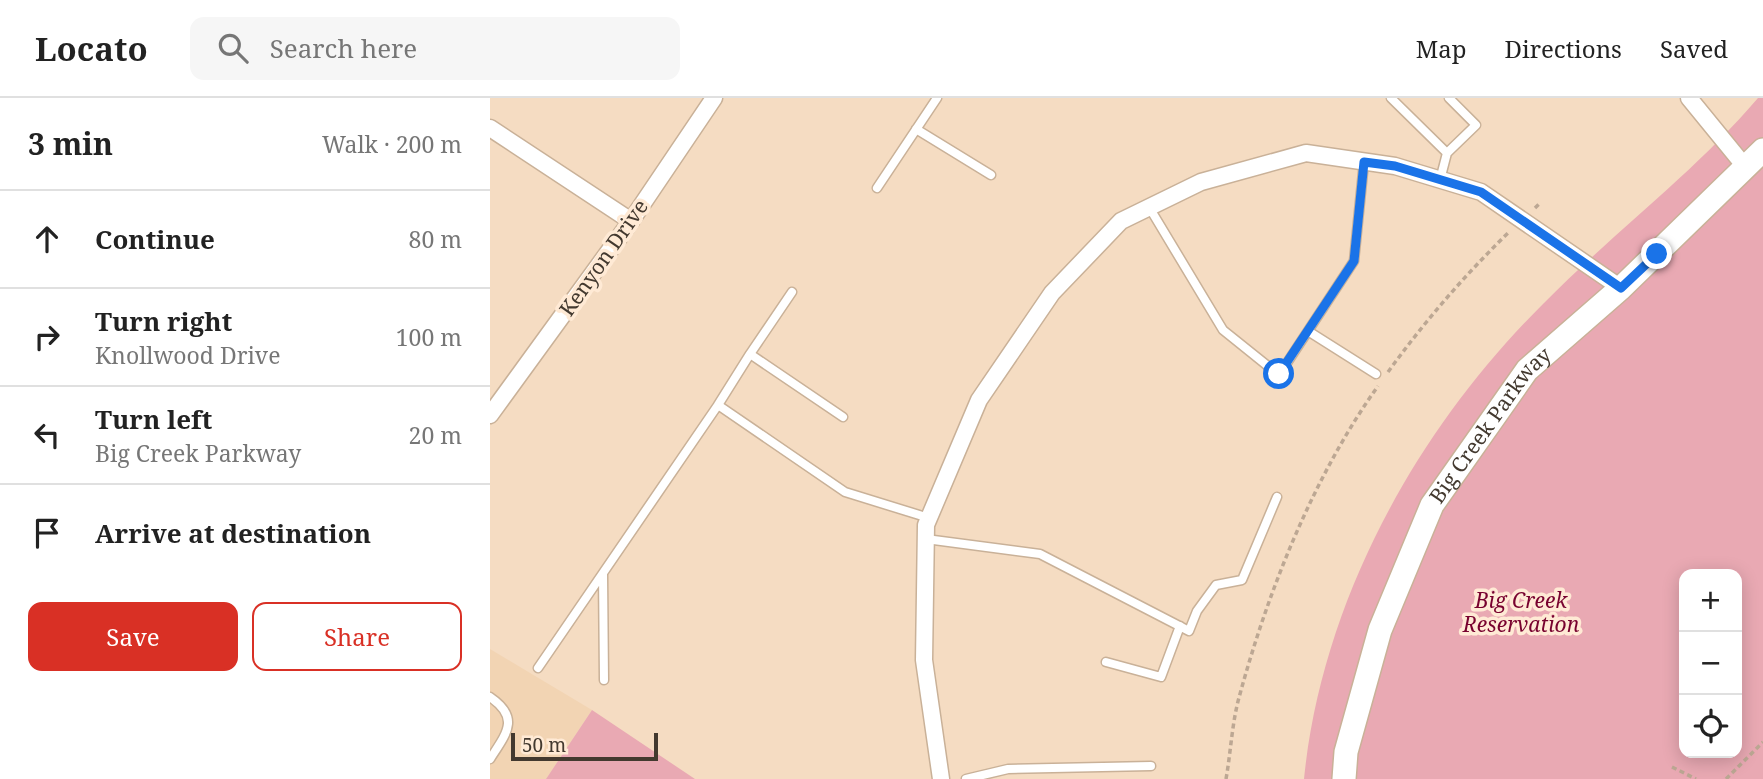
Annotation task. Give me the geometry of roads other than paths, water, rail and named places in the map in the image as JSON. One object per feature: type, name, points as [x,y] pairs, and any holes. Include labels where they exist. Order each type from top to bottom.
[{"type":"street","name":"Kenyon Drive","points":[[490,415],[631,221],[714,98]]},
{"type":"street","points":[[1689,98],[1747,169]]},
{"type":"street","points":[[490,128],[631,221]]},
{"type":"street","name":"Big Creek Parkway","points":[[1344,779],[1346,752],[1380,630],[1432,505],[1527,370],[1621,288],[1747,169],[1763,150]]},
{"type":"street","points":[[941,779],[924,660],[926,539],[929,518],[979,400],[1052,293],[1121,221],[1201,182],[1306,153],[1395,166],[1481,192],[1621,288]]},
{"type":"lane","points":[[877,188],[937,98]]},
{"type":"lane","points":[[1391,98],[1447,153]]},
{"type":"lane","points":[[1440,180],[1447,153],[1476,125],[1449,98]]},
{"type":"lane","points":[[916,129],[991,176]]},
{"type":"lane","points":[[1149,207],[1223,330],[1279,374],[1354,261],[1364,162]]},
{"type":"lane","points":[[538,668],[792,292]]},
{"type":"lane","points":[[1308,331],[1376,374]]},
{"type":"lane","points":[[750,354],[843,417]]},
{"type":"lane","points":[[718,405],[845,492],[929,518]]},
{"type":"lane","points":[[926,539],[1040,554],[1189,631],[1197,611],[1216,585],[1242,580],[1276,497]]},
{"type":"lane","points":[[603,573],[604,680]]},
{"type":"lane","points":[[1106,662],[1161,677],[1180,626]]},
{"type":"lane","points":[[490,698],[502,705],[509,717],[507,733],[490,759]]},
{"type":"lane","points":[[966,779],[1008,769],[1151,766]]},
{"type":"lane","points":[[1057,779],[1058,768]]},
{"type":"park label","name":"Big Creek Reservation","points":[[1521,613]]}]
